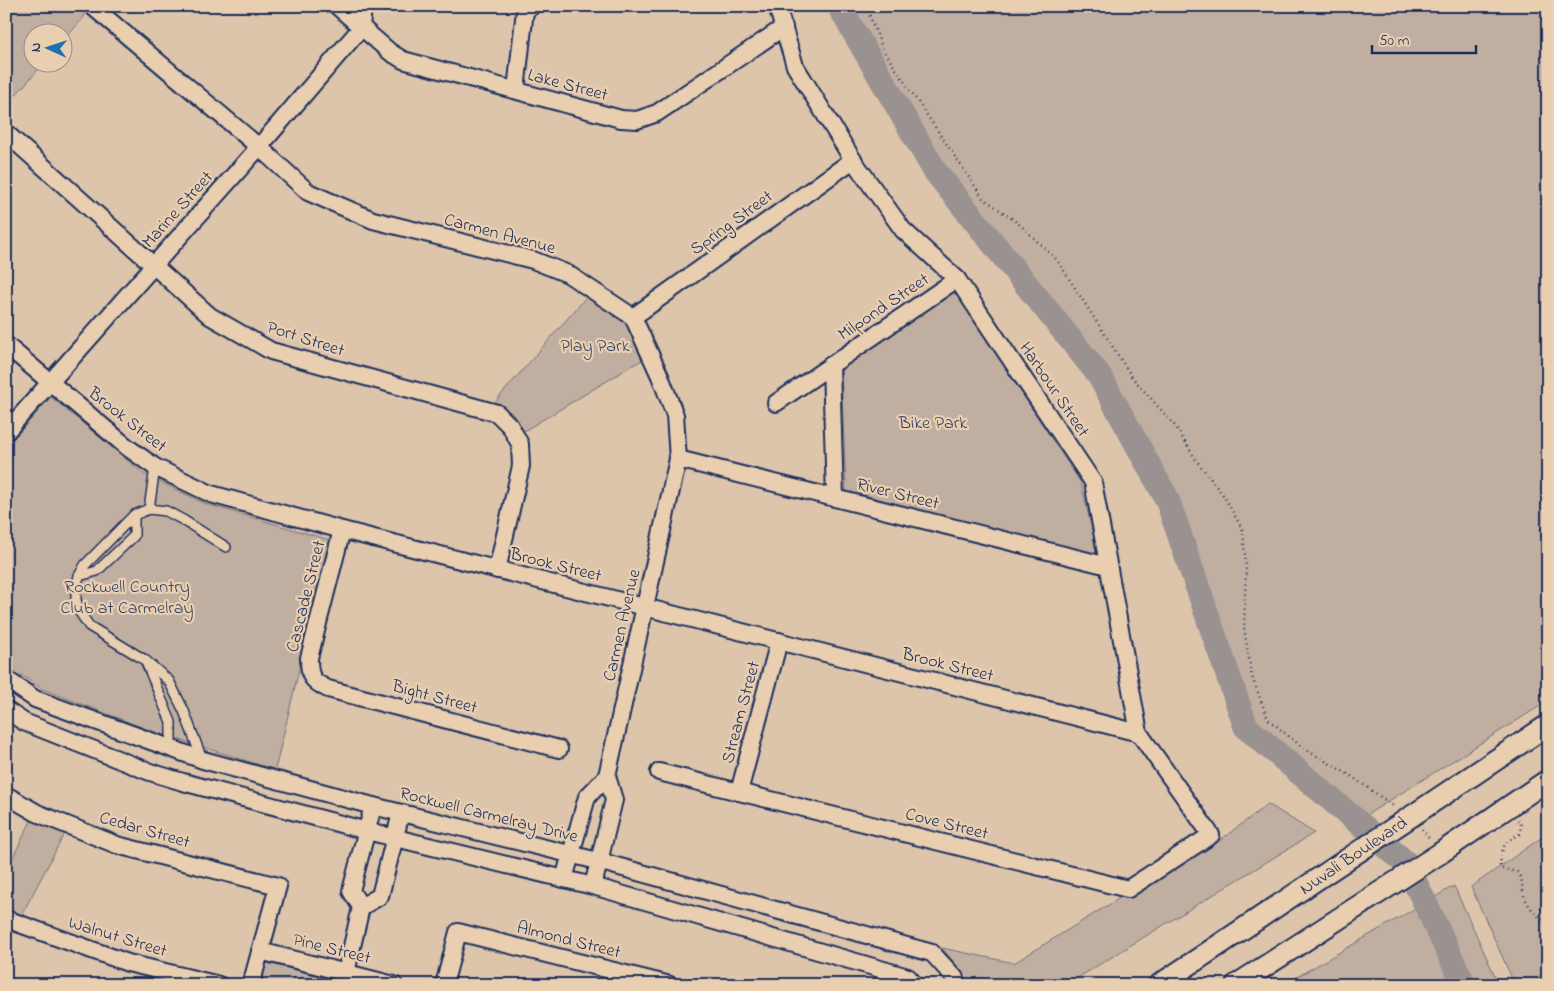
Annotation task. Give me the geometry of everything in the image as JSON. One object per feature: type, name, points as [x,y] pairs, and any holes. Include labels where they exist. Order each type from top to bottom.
[{"type":"street","name":"Carmen Avenue","points":[[92,6],[259,147],[308,192],[372,220],[533,260],[568,274],[633,317],[660,376],[675,415],[678,459],[607,776],[614,800],[593,886]]},
{"type":"street","name":"Lake Street","points":[[337,6],[390,52],[404,60],[621,119],[637,120],[657,113],[784,27]]},
{"type":"street","points":[[361,28],[364,6]]},
{"type":"street","points":[[516,90],[526,10],[532,6]]},
{"type":"street","name":"Harbour Street","points":[[777,6],[795,66],[853,160],[903,230],[957,279],[1093,482],[1139,733],[1211,835]]},
{"type":"street","name":"Marine Street","points":[[6,432],[259,147],[361,28]]},
{"type":"street","name":"Port Street","points":[[6,133],[210,316],[271,351],[497,414],[510,426],[520,444],[521,466],[497,570]]},
{"type":"street","name":"Spring Street","points":[[633,317],[853,160]]},
{"type":"street","name":"Milpond Street","points":[[776,403],[957,279]]},
{"type":"street","name":"Brook Street","points":[[6,345],[126,446],[155,467],[210,494],[497,570],[1139,733]]},
{"type":"street","name":"Milpond Street","points":[[831,365],[834,498]]},
{"type":"street","name":"River Street","points":[[678,459],[1108,566]]},
{"type":"street","name":"Cascade Street","points":[[309,672],[309,658],[342,530]]},
{"type":"street","name":"Stream Street","points":[[739,792],[779,641]]},
{"type":"street","name":"Bight Street","points":[[309,672],[316,684],[328,689],[559,750]]},
{"type":"street","name":"Rockwell Carmelray Drive","points":[[6,679],[35,699],[171,750],[203,760],[373,806],[598,861],[932,953],[954,978],[956,985]]},
{"type":"street","points":[[6,710],[24,722],[182,782],[367,831],[593,886],[908,977],[915,985]]},
{"type":"street","name":"Nuvali Boulevard","points":[[1159,985],[1548,724]]},
{"type":"street","name":"Cove Street","points":[[659,772],[1128,889],[1211,835]]},
{"type":"street","points":[[564,879],[586,797],[607,776]]},
{"type":"street","points":[[1236,985],[1434,857],[1548,780]]},
{"type":"street","name":"Cedar Street","points":[[6,795],[37,813],[117,845],[278,886],[260,951]]},
{"type":"street","points":[[346,973],[361,907],[351,891],[373,806]]},
{"type":"street","points":[[361,907],[380,896],[401,813]]},
{"type":"street","name":"Walnut Street","points":[[6,919],[128,963],[219,985]]},
{"type":"street","name":"Almond Street","points":[[444,985],[458,932],[670,985]]},
{"type":"street","points":[[251,985],[260,951]]},
{"type":"street","name":"Pine Street","points":[[260,951],[394,985]]},
{"type":"lane","points":[[149,510],[155,467]]},
{"type":"lane","points":[[203,760],[184,710],[170,681],[145,660],[89,626],[83,619],[76,600],[76,588],[79,576],[85,565],[134,515],[149,510],[166,511],[226,547]]},
{"type":"lane","points":[[79,576],[96,571],[134,536],[134,515]]},
{"type":"lane","points":[[145,660],[171,722],[171,750]]},
{"type":"path","points":[[866,6],[883,50],[982,198],[1018,223],[1057,260],[1132,377],[1176,427],[1196,460],[1223,495],[1244,530],[1246,567],[1244,628],[1252,677],[1268,719],[1303,748],[1351,776],[1404,820],[1424,831],[1434,857]]},
{"type":"path","points":[[1508,806],[1521,823],[1520,834],[1509,839],[1501,852],[1500,868],[1517,872],[1523,880],[1524,896],[1540,919],[1548,924]]},
{"type":"green space","points":[[34,6],[78,6],[85,16],[72,31],[72,22],[22,22],[22,72],[36,72],[6,106],[6,10]]},
{"type":"green space","points":[[839,6],[1548,6],[1548,701],[1357,821],[1246,727],[1167,499],[1099,375],[935,171]]},
{"type":"green space","name":"Bike Park","points":[[954,291],[1081,483],[1098,555],[846,491],[841,369]]},
{"type":"green space","name":"Play Park","points":[[588,295],[626,320],[645,358],[524,431],[494,403]]},
{"type":"green space","name":"Rockwell Country Club at Carmelray","points":[[51,397],[144,474],[206,504],[330,540],[275,770],[149,730],[42,689],[6,665],[6,447]]},
{"type":"green space","points":[[1268,804],[1314,833],[1066,985],[965,985],[963,973],[942,948],[1014,963],[1123,896],[1210,848]]},
{"type":"green space","points":[[32,819],[65,833],[20,918],[6,911],[6,871]]},
{"type":"green space","points":[[1548,833],[1548,985],[1515,985],[1471,887]]},
{"type":"green space","points":[[1454,886],[1499,985],[1289,985],[1288,982]]},
{"type":"green space","points":[[266,963],[358,985],[260,985]]},
{"type":"waterway","points":[[839,6],[935,171],[1099,375],[1167,499],[1246,727],[1406,863],[1464,985]]}]
